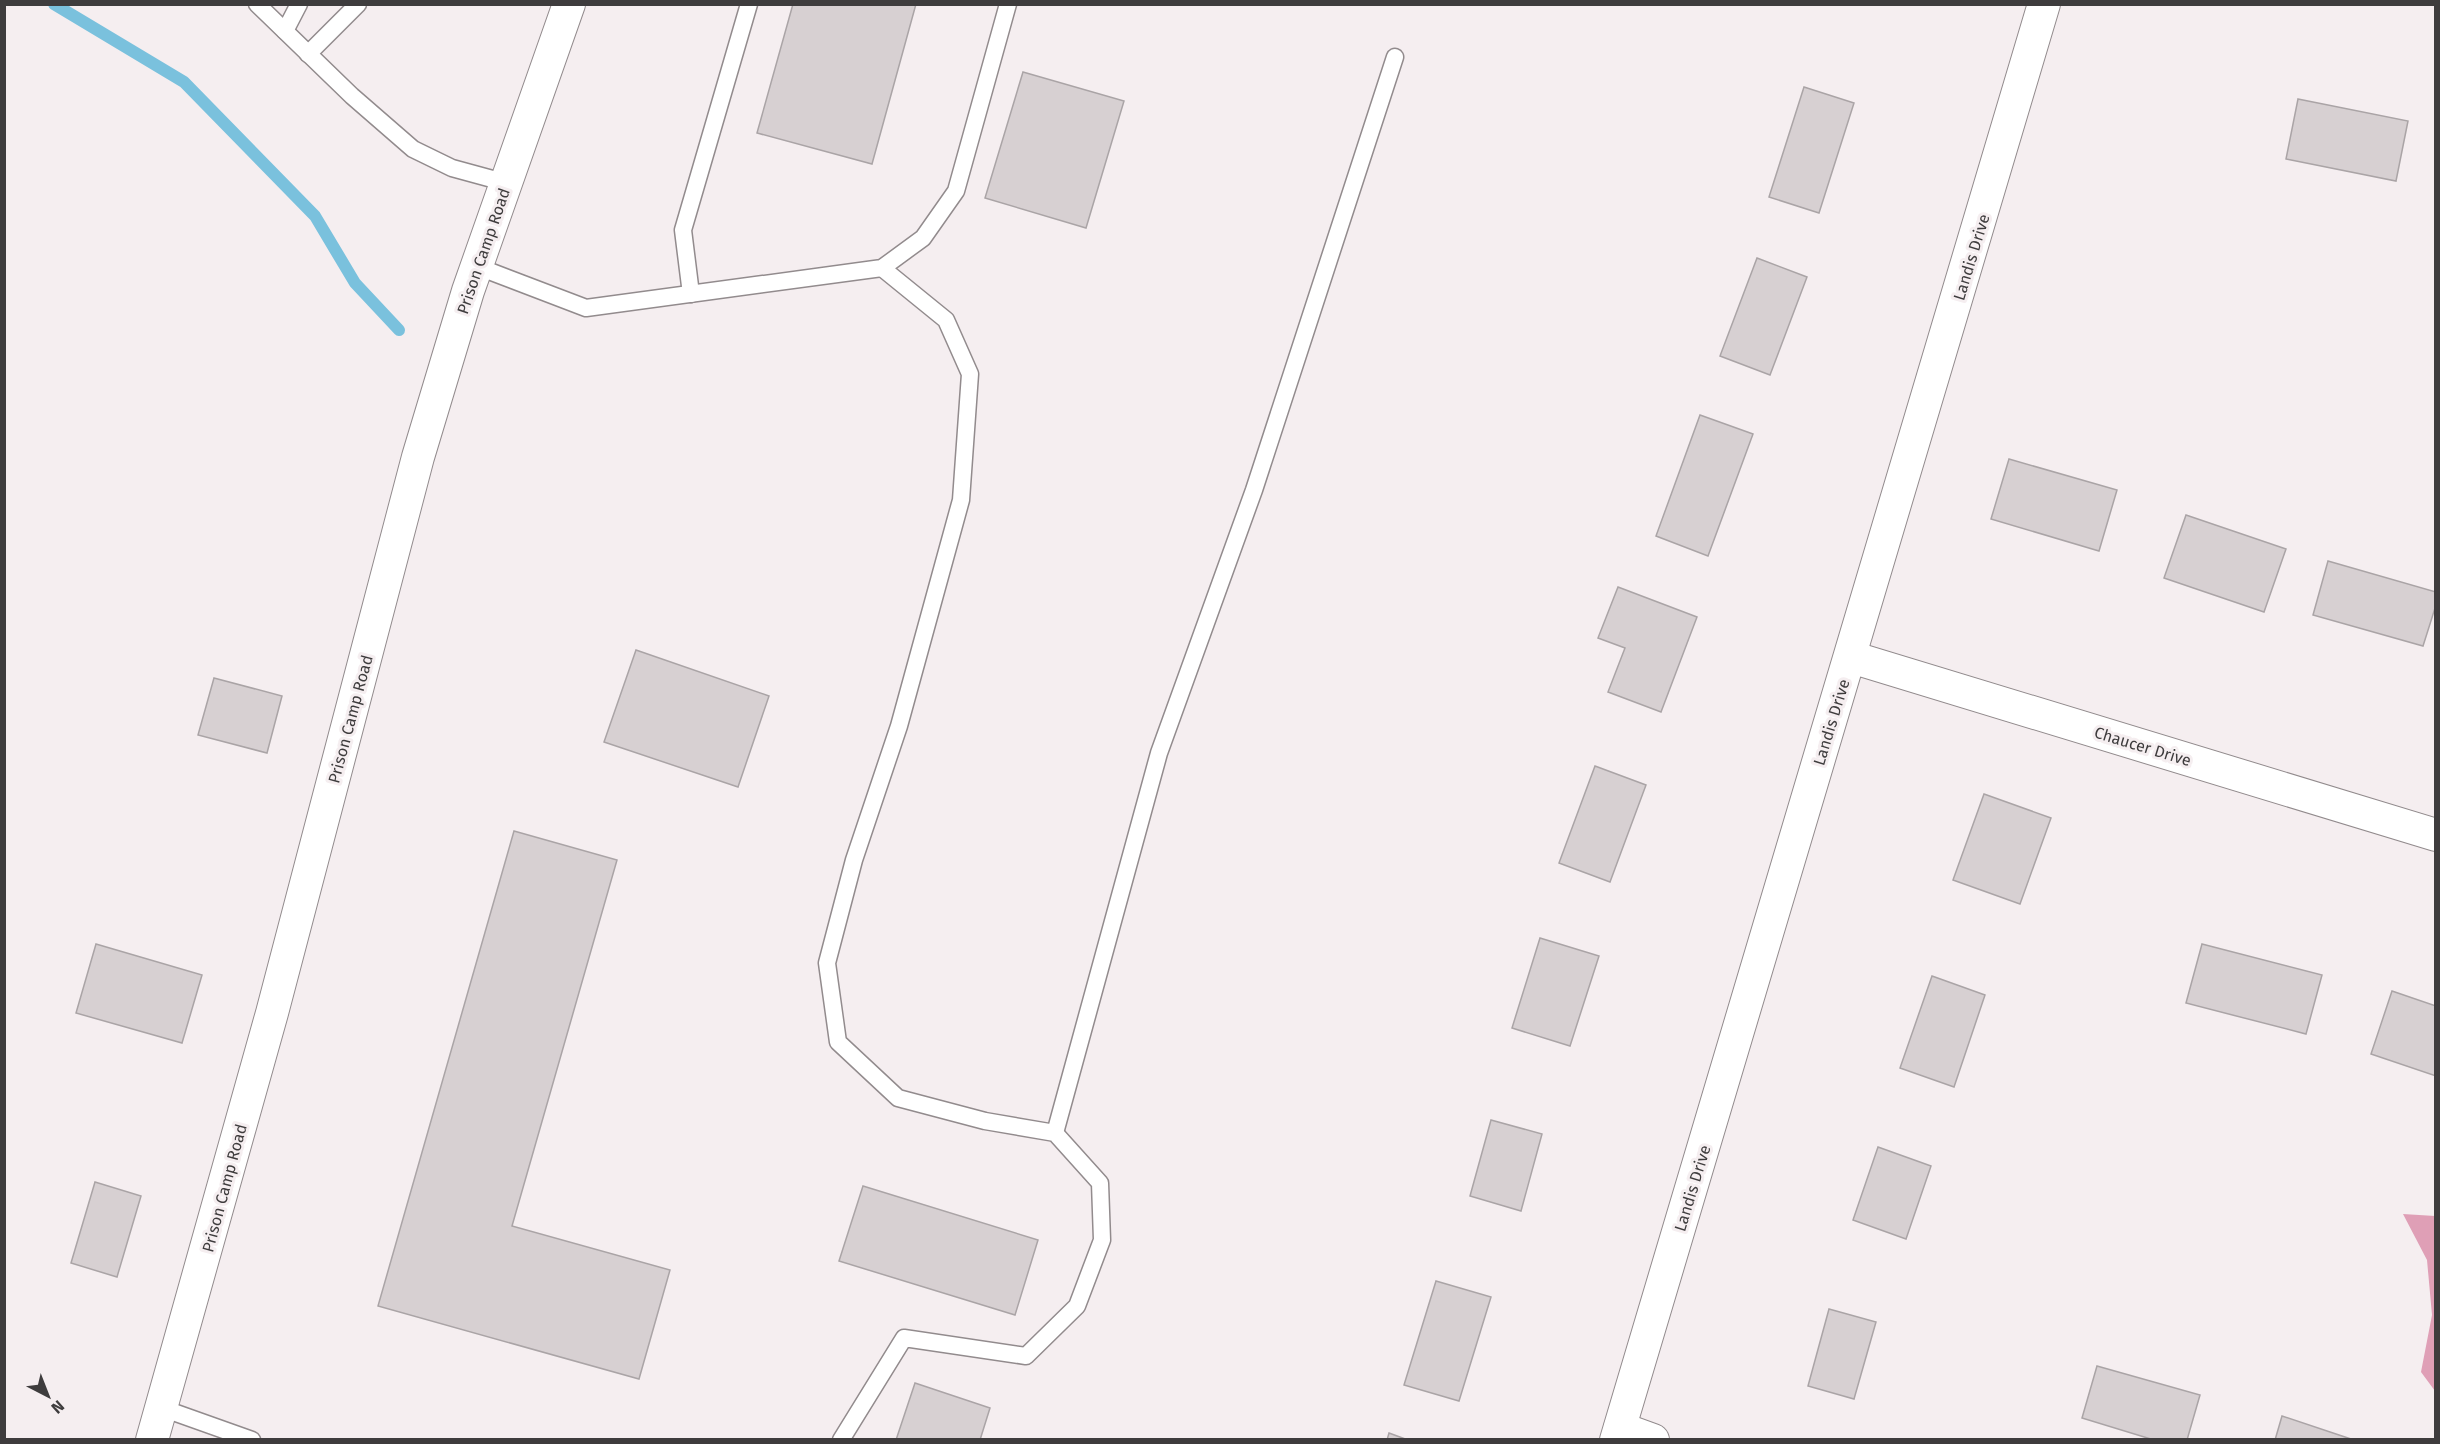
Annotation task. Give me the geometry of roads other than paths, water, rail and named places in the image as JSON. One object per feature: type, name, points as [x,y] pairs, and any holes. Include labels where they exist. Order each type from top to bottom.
[{"type":"street","name":"Prison Camp Road","points":[[152,1440],[272,1012],[418,457],[476,266],[569,4]]},
{"type":"street","name":"Landis Drive","points":[[1618,1434],[2044,4]]},
{"type":"street","name":"Chaucer Drive","points":[[1851,657],[2436,834]]},
{"type":"street","points":[[1618,1434],[1653,1440]]},
{"type":"lane","points":[[257,4],[308,54],[413,149],[452,168],[507,183]]},
{"type":"lane","points":[[285,32],[299,4]]},
{"type":"lane","points":[[308,54],[358,4]]},
{"type":"lane","points":[[691,294],[683,230],[749,4]]},
{"type":"lane","points":[[476,266],[586,308],[882,268],[923,238],[956,191],[1008,4]]},
{"type":"lane","points":[[1055,1134],[1159,753],[1254,490],[1395,57]]},
{"type":"lane","points":[[841,1440],[904,1338],[1026,1356],[1077,1306],[1102,1240],[1100,1183],[1055,1134],[985,1121],[898,1098],[838,1042],[827,963],[854,860],[903,715],[961,500],[970,374],[946,321],[882,268]]},
{"type":"lane","points":[[162,1408],[252,1440]]},
{"type":"waterway","points":[[54,4],[184,82],[315,216],[355,283],[399,330]]}]
